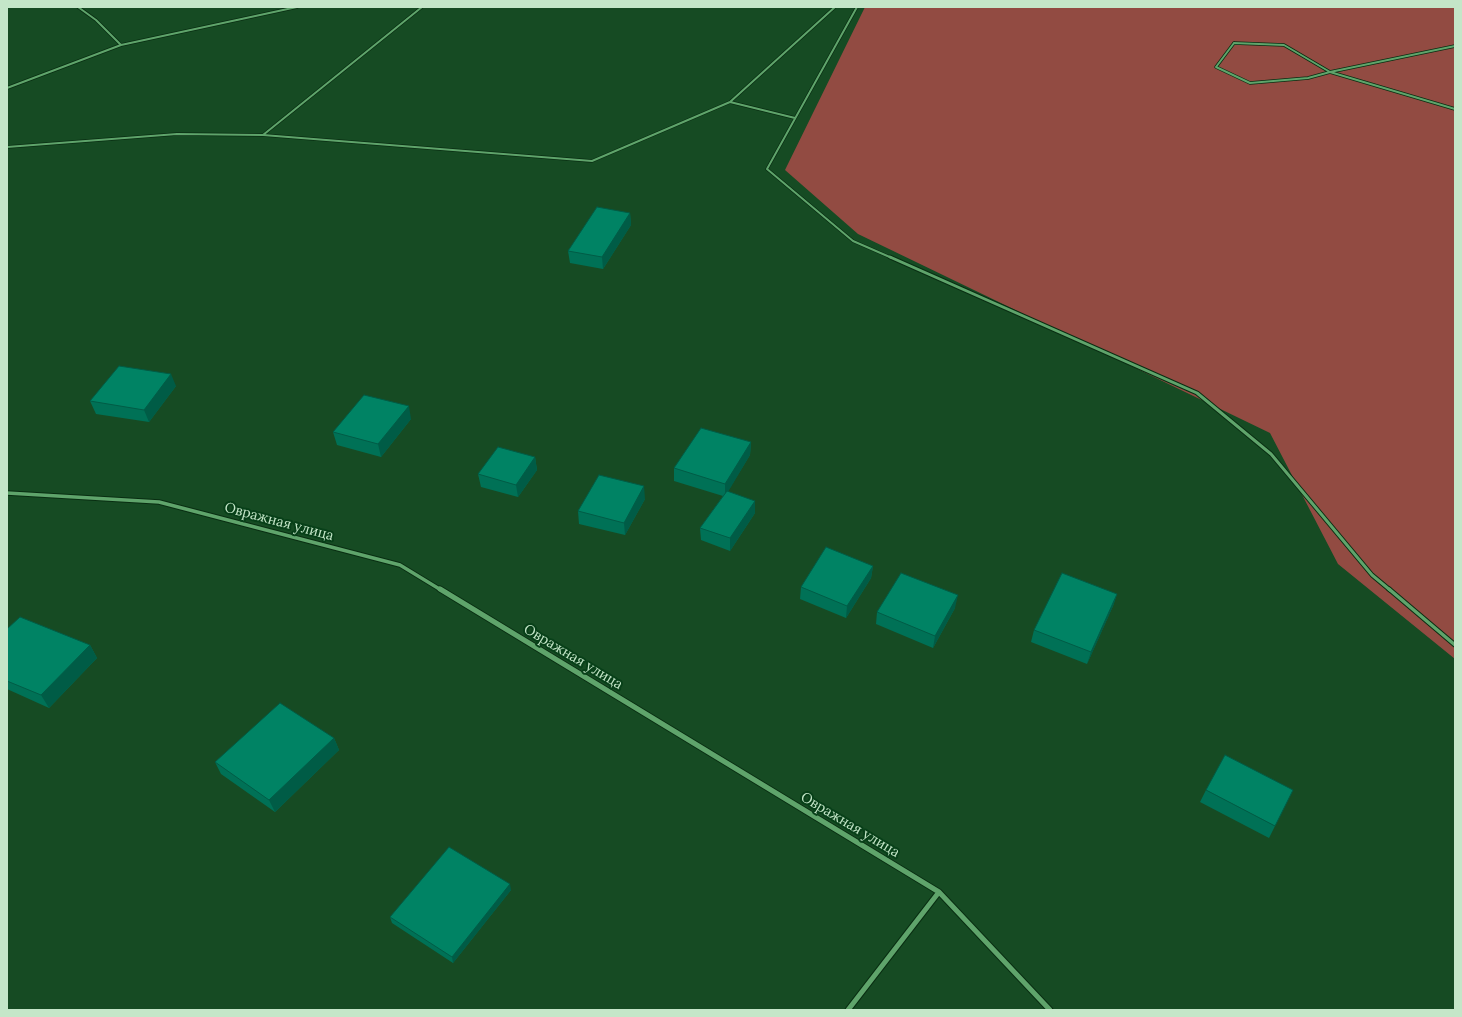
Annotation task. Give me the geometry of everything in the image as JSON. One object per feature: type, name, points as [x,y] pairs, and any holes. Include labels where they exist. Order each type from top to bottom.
[{"type":"street","name":"Овражная улица","points":[[7,493],[159,502],[400,565],[939,892],[1050,1010]]},
{"type":"street","points":[[848,1010],[939,892]]},
{"type":"lane","points":[[78,7],[96,20],[121,45]]},
{"type":"lane","points":[[7,88],[121,45],[297,7]]},
{"type":"lane","points":[[263,135],[422,7]]},
{"type":"lane","points":[[7,147],[177,134],[263,135],[592,161],[730,102],[835,7]]},
{"type":"lane","points":[[857,7],[767,169],[853,240],[1197,393],[1271,454],[1372,575],[1455,645]]},
{"type":"lane","points":[[1455,46],[1372,62],[1330,72],[1308,78],[1250,83],[1216,67],[1234,43],[1284,46],[1330,72],[1455,109]]},
{"type":"lane","points":[[730,102],[795,118]]},
{"type":"shaded area","points":[[865,7],[1455,7],[1455,659],[1338,564],[1270,433],[858,234],[785,170]]},
{"type":"building","points":[[597,207],[630,213],[602,257],[568,251]]},
{"type":"building","points":[[119,366],[171,374],[144,410],[90,401]]},
{"type":"building","points":[[364,395],[409,406],[378,444],[333,432]]},
{"type":"building","points":[[701,428],[751,442],[725,484],[674,468]]},
{"type":"building","points":[[498,447],[535,457],[516,485],[478,474]]},
{"type":"building","points":[[599,475],[644,486],[624,523],[578,511]]},
{"type":"building","points":[[727,491],[755,501],[730,538],[700,528]]},
{"type":"building","points":[[826,547],[873,566],[847,606],[801,587]]},
{"type":"building","points":[[901,573],[958,595],[935,636],[877,612]]},
{"type":"building","points":[[1062,573],[1117,594],[1091,652],[1034,630]]},
{"type":"building","points":[[20,617],[90,645],[41,695],[7,681],[7,629]]},
{"type":"building","points":[[280,703],[334,738],[269,800],[215,762]]},
{"type":"building","points":[[1225,755],[1293,790],[1275,826],[1206,790]]},
{"type":"building","points":[[449,847],[510,884],[452,957],[390,917]]}]
